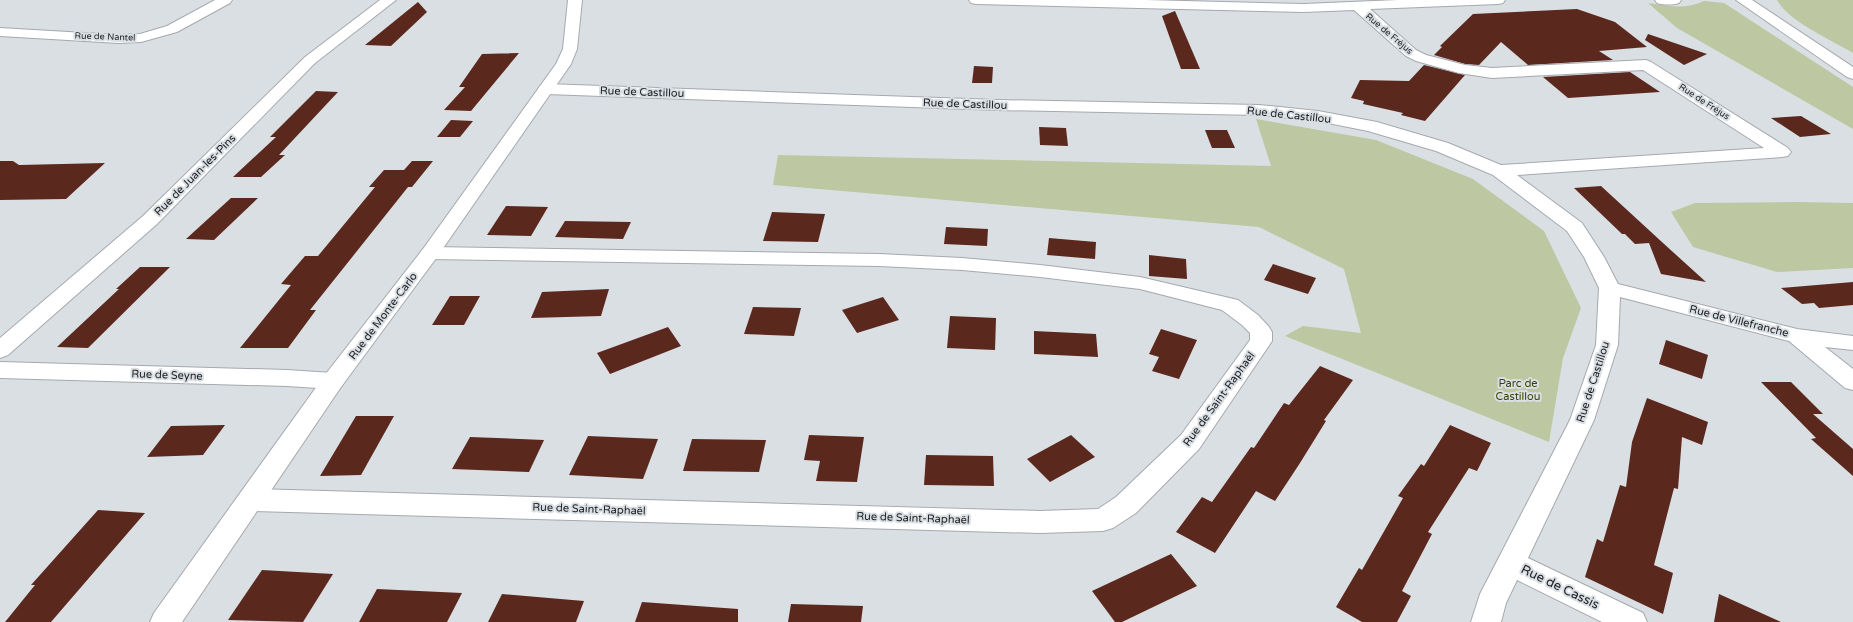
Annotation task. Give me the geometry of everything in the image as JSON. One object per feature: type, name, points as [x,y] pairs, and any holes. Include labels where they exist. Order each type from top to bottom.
[{"type":"street","name":"Rue de Nantel","points":[[0,32],[119,39],[141,38],[172,29],[225,0]]},
{"type":"street","name":"Rue de Juan-les-Pins","points":[[0,350],[150,220],[310,60],[389,0]]},
{"type":"street","name":"Rue de Monte-Carlo","points":[[165,622],[252,500],[333,381],[430,253],[563,64],[570,49],[575,0]]},
{"type":"street","points":[[976,0],[1283,8],[1498,0]]},
{"type":"street","points":[[1662,0],[1674,0]]},
{"type":"street","points":[[1743,0],[1848,70]]},
{"type":"street","points":[[1751,0],[1848,70]]},
{"type":"street","name":"Rue de Fréjus","points":[[1358,6],[1411,53],[1430,61],[1464,70],[1498,73],[1646,65],[1782,152],[1498,171]]},
{"type":"street","name":"Rue de Castillou","points":[[546,89],[997,106],[1259,110],[1318,116],[1371,126],[1442,147],[1498,171],[1575,227],[1594,257],[1610,288],[1607,345],[1582,420],[1491,603],[1486,622]]},
{"type":"street","name":"Rue de Saint-Raphaël","points":[[252,500],[1040,522],[1103,520],[1137,494],[1190,442],[1261,341],[1261,332],[1250,320],[1230,305],[1186,293],[1140,283],[1091,276],[962,264],[879,260],[430,253]]},
{"type":"street","name":"Rue de Villefranche","points":[[1610,288],[1797,336],[1853,382]]},
{"type":"street","points":[[1797,336],[1853,344]]},
{"type":"street","name":"Rue de Seyne","points":[[0,370],[287,378],[333,381]]},
{"type":"street","name":"Rue de Cassis","points":[[1511,563],[1632,622]]},
{"type":"green space","points":[[1777,0],[1853,0],[1853,53],[1801,23],[1791,16]]},
{"type":"green space","points":[[1704,1],[1724,3],[1853,87],[1853,129],[1677,28],[1648,3],[1670,6],[1690,6]]},
{"type":"green space","name":"Parc de Castillou","points":[[1256,119],[1376,140],[1473,179],[1544,231],[1581,308],[1563,358],[1549,442],[1285,336],[1303,326],[1361,333],[1344,269],[1259,227],[773,185],[778,155],[1271,166]]},
{"type":"green space","points":[[1695,203],[1853,203],[1853,268],[1777,272],[1693,247],[1671,212]]},
{"type":"building","points":[[418,2],[427,12],[391,46],[365,45]]},
{"type":"building","points":[[1577,9],[1615,22],[1647,47],[1599,51],[1613,60],[1528,65],[1501,42],[1479,65],[1465,64],[1434,55],[1442,47],[1440,46],[1473,14]]},
{"type":"building","points":[[1175,11],[1200,69],[1181,69],[1162,16]]},
{"type":"building","points":[[1648,34],[1707,54],[1684,65],[1645,40]]},
{"type":"building","points":[[519,53],[471,111],[444,110],[465,87],[459,87],[482,54]]},
{"type":"building","points":[[1424,65],[1465,75],[1425,121],[1401,115],[1403,113],[1363,104],[1364,101],[1351,98],[1360,80],[1409,81]]},
{"type":"building","points":[[974,66],[993,67],[992,83],[972,83]]},
{"type":"building","points":[[1630,72],[1660,92],[1568,98],[1543,77]]},
{"type":"building","points":[[316,91],[338,92],[279,155],[285,155],[261,177],[233,177],[276,137],[270,137]]},
{"type":"building","points":[[1801,116],[1831,134],[1800,137],[1771,118]]},
{"type":"building","points":[[451,120],[473,121],[460,137],[437,137]]},
{"type":"building","points":[[1039,127],[1066,128],[1068,146],[1040,145]]},
{"type":"building","points":[[1205,130],[1227,130],[1235,148],[1212,148]]},
{"type":"building","points":[[0,161],[13,161],[19,165],[105,163],[66,199],[0,200]]},
{"type":"building","points":[[412,161],[433,161],[412,187],[408,187],[310,310],[316,310],[288,348],[240,348],[291,285],[281,284],[305,256],[318,256],[375,187],[369,187],[384,170],[404,170]]},
{"type":"building","points":[[1601,186],[1706,282],[1661,274],[1649,243],[1635,244],[1625,234],[1622,234],[1574,188]]},
{"type":"building","points":[[231,198],[258,198],[214,240],[186,239]]},
{"type":"building","points":[[506,206],[548,207],[531,236],[487,235]]},
{"type":"building","points":[[772,212],[825,214],[818,242],[763,241]]},
{"type":"building","points":[[565,221],[631,222],[623,239],[555,237]]},
{"type":"building","points":[[946,227],[988,229],[987,246],[944,244]]},
{"type":"building","points":[[1049,238],[1096,242],[1095,259],[1047,255]]},
{"type":"building","points":[[1149,255],[1186,259],[1187,279],[1149,276]]},
{"type":"building","points":[[1273,264],[1316,278],[1308,294],[1264,280]]},
{"type":"building","points":[[140,267],[170,267],[88,348],[57,347],[119,289],[116,289]]},
{"type":"building","points":[[1853,282],[1853,305],[1819,308],[1814,303],[1802,304],[1781,288]]},
{"type":"building","points":[[609,289],[601,316],[531,318],[542,292]]},
{"type":"building","points":[[450,296],[480,296],[464,325],[432,325]]},
{"type":"building","points":[[883,297],[899,320],[857,333],[842,310]]},
{"type":"building","points":[[753,307],[801,308],[794,336],[744,334]]},
{"type":"building","points":[[950,316],[996,318],[995,350],[947,348]]},
{"type":"building","points":[[668,327],[681,346],[610,374],[597,353]]},
{"type":"building","points":[[1161,329],[1197,340],[1179,379],[1152,371],[1159,357],[1149,354]]},
{"type":"building","points":[[1034,331],[1096,334],[1098,357],[1034,354]]},
{"type":"building","points":[[1666,340],[1708,355],[1702,379],[1659,364]]},
{"type":"building","points":[[1320,366],[1353,380],[1324,420],[1326,421],[1275,501],[1256,491],[1215,553],[1176,532],[1202,497],[1212,502],[1251,447],[1254,448],[1284,403],[1289,405]]},
{"type":"building","points":[[1761,382],[1791,382],[1823,414],[1813,414],[1853,449],[1853,476],[1811,439],[1816,438]]},
{"type":"building","points":[[1647,398],[1708,422],[1702,445],[1682,437],[1678,489],[1674,488],[1654,565],[1673,573],[1663,614],[1585,577],[1597,539],[1603,542],[1620,485],[1626,487],[1632,442]]},
{"type":"building","points":[[356,416],[394,416],[361,475],[320,476]]},
{"type":"building","points":[[225,425],[203,455],[147,457],[171,426]]},
{"type":"building","points":[[1450,425],[1491,443],[1477,471],[1469,468],[1428,532],[1432,534],[1402,591],[1411,596],[1397,622],[1362,622],[1336,607],[1359,568],[1362,570],[1403,498],[1398,496],[1421,464],[1424,466]]},
{"type":"building","points":[[809,435],[864,437],[857,482],[816,481],[820,461],[804,460]]},
{"type":"building","points":[[1071,435],[1095,457],[1050,482],[1027,459]]},
{"type":"building","points":[[588,436],[658,439],[643,479],[569,475]]},
{"type":"building","points":[[470,437],[544,440],[529,472],[452,469]]},
{"type":"building","points":[[692,439],[766,440],[759,472],[683,471]]},
{"type":"building","points":[[926,455],[993,456],[994,486],[924,485]]},
{"type":"building","points":[[98,510],[145,513],[51,622],[5,622],[35,585],[31,585]]},
{"type":"building","points":[[1171,554],[1197,586],[1122,622],[1115,622],[1092,591]]},
{"type":"building","points":[[262,570],[333,574],[303,622],[228,620]]},
{"type":"building","points":[[377,589],[462,593],[447,622],[359,622]]},
{"type":"building","points":[[502,594],[584,601],[576,622],[488,622]]},
{"type":"building","points":[[1719,594],[1781,622],[1714,622]]},
{"type":"building","points":[[642,602],[738,609],[738,622],[635,622]]},
{"type":"building","points":[[791,604],[863,606],[861,622],[788,622]]}]
